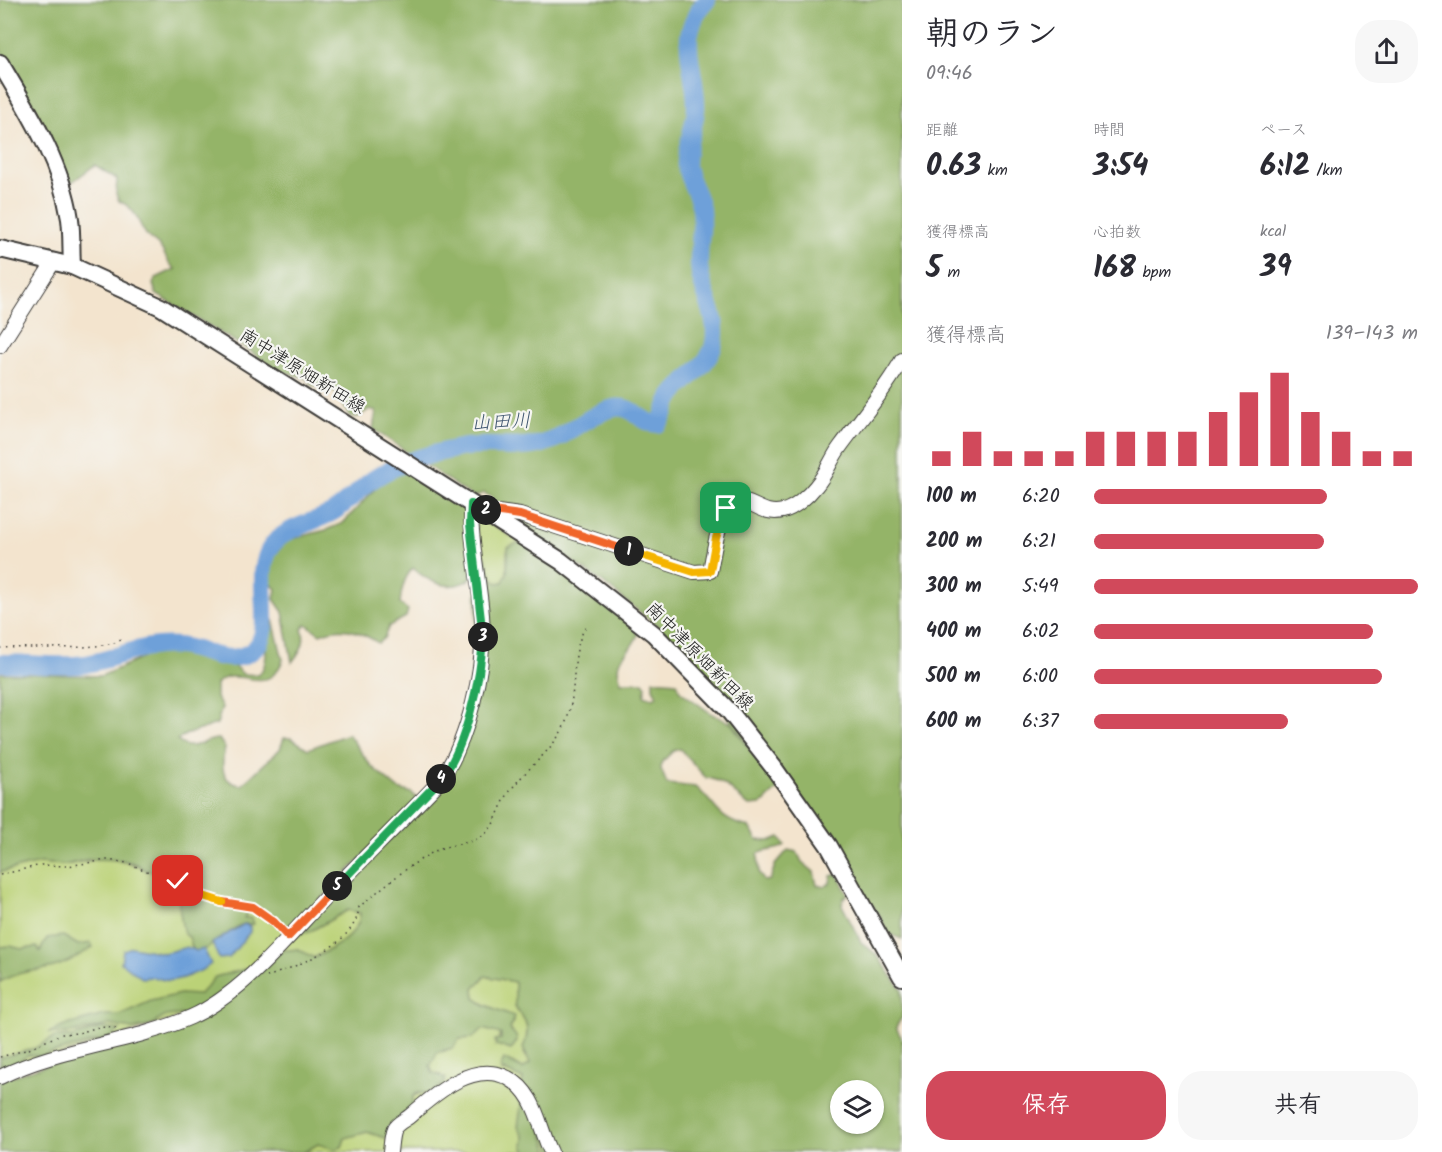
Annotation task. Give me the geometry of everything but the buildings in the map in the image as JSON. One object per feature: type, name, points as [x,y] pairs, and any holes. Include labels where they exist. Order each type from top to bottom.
[{"type":"main road","points":[[0,63],[26,106],[55,165],[70,219],[72,266]]},
{"type":"main road","name":"南中津原畑新田線","points":[[0,249],[72,266],[161,307],[561,561],[654,634],[730,712],[774,768],[829,846],[902,977]]},
{"type":"street","points":[[0,346],[54,261]]},
{"type":"street","points":[[0,1077],[30,1064],[130,1039],[190,1017],[217,1002],[288,937],[438,783],[446,773],[464,730],[481,663],[483,635],[470,524],[475,507],[520,515],[694,572],[710,571],[716,538],[726,508],[735,500],[742,500],[770,513],[786,510],[799,502],[817,485],[836,454],[888,386],[902,360]]},
{"type":"street","points":[[390,1152],[392,1134],[398,1124],[438,1092],[482,1072],[508,1077],[520,1089],[542,1122],[551,1152]]},
{"type":"path","points":[[264,978],[338,942],[357,921],[359,907],[414,864],[442,848],[485,834],[495,822],[508,795],[550,749],[566,724],[572,702],[576,656],[586,626]]},
{"type":"path","points":[[0,648],[80,646],[116,643],[121,640]]},
{"type":"path","points":[[0,874],[41,865],[67,867],[107,860],[128,862],[146,872],[172,876],[200,895],[226,904],[253,907],[274,922],[288,937]]},
{"type":"path","points":[[0,1057],[29,1049],[61,1034],[79,1033],[107,1026],[124,1029]]},
{"type":"green space","points":[[0,0],[902,0],[902,939],[888,934],[879,915],[660,628],[602,582],[503,514],[493,498],[484,493],[473,497],[373,429],[376,412],[370,409],[358,417],[350,417],[336,392],[312,385],[306,378],[274,370],[249,350],[156,294],[153,284],[156,278],[175,269],[161,248],[144,232],[134,212],[119,201],[116,194],[117,179],[95,165],[72,182],[67,177],[0,49]]},
{"type":"green space","points":[[405,468],[468,508],[471,578],[456,585],[441,584],[426,578],[413,568],[405,580],[400,599],[400,604],[408,610],[406,617],[389,626],[384,638],[378,643],[350,630],[335,630],[320,634],[306,624],[302,629],[304,638],[302,647],[292,662],[283,612],[274,599],[276,589],[270,583],[269,562],[287,540],[343,523],[386,477]]},
{"type":"green space","points":[[479,516],[520,542],[507,551],[507,573],[504,582],[498,583],[491,577],[482,562],[477,537],[476,519]]},
{"type":"green space","points":[[520,542],[556,566],[635,627],[638,634],[635,642],[618,666],[621,682],[643,682],[646,686],[644,695],[653,698],[657,696],[653,688],[653,680],[677,682],[680,691],[712,714],[731,723],[778,789],[761,805],[749,806],[724,784],[706,778],[680,749],[673,751],[661,763],[661,769],[667,784],[696,787],[718,812],[738,824],[749,827],[757,840],[770,841],[780,837],[785,845],[779,849],[758,854],[759,873],[764,881],[770,880],[775,865],[788,850],[797,852],[802,862],[814,872],[817,885],[824,887],[830,883],[831,876],[837,874],[848,894],[843,899],[842,905],[861,942],[877,955],[902,990],[902,1017],[896,1027],[902,1039],[902,1152],[553,1152],[522,1085],[523,1079],[500,1069],[504,1059],[523,1069],[530,1063],[523,1048],[527,1026],[515,1006],[515,982],[485,976],[474,989],[475,998],[485,1005],[514,1016],[510,1029],[517,1041],[511,1050],[496,1045],[495,1040],[501,1039],[501,1034],[483,1029],[472,1038],[459,1039],[453,1048],[438,1052],[430,1066],[433,1073],[446,1078],[444,1083],[433,1093],[417,1093],[413,1096],[411,1108],[385,1138],[367,1132],[345,1138],[342,1147],[335,1149],[318,1144],[304,1152],[0,1152],[0,1080],[191,1019],[279,951],[298,949],[314,958],[350,935],[359,921],[360,913],[348,910],[309,932],[296,935],[441,785],[476,698],[477,551],[485,556],[492,578],[498,583],[503,582],[507,573],[508,547]]},
{"type":"green space","points":[[273,620],[283,660],[278,670],[266,679],[229,677],[221,680],[216,684],[216,698],[222,707],[217,724],[177,740],[187,746],[192,746],[219,739],[225,748],[223,766],[226,777],[242,785],[280,749],[284,738],[291,738],[308,749],[348,734],[371,766],[398,789],[412,793],[418,800],[288,933],[256,907],[227,902],[200,893],[173,876],[145,870],[137,864],[122,860],[90,859],[65,865],[40,863],[0,872],[0,673],[101,676],[147,656],[152,653],[151,644],[158,642],[204,650],[224,659],[243,674],[258,675],[265,665],[266,658],[261,625]]},
{"type":"green space","points":[[107,858],[167,873],[185,885],[227,902],[256,907],[280,927],[309,932],[348,910],[360,913],[359,921],[350,935],[328,951],[313,958],[298,949],[193,1013],[0,1074],[0,872],[40,863],[65,865]]},
{"type":"green space","points":[[177,883],[194,894],[231,905],[251,908],[244,918],[252,918],[254,924],[237,927],[201,952],[193,950],[189,937],[184,934]]},
{"type":"green space","points":[[63,936],[78,945],[91,943],[93,947],[59,965],[21,973],[0,982],[0,947],[10,946],[22,949],[37,947],[40,951],[47,938]]},
{"type":"green space","points":[[252,969],[193,1013],[166,1016],[149,1026],[132,1029],[110,1025],[71,1033],[49,1033],[67,1025],[104,1015],[119,1015],[151,1001],[180,994],[199,995],[215,977]]},
{"type":"green space","points":[[485,976],[515,982],[516,1009],[521,1014],[527,1030],[524,1053],[530,1063],[523,1069],[513,1063],[502,1072],[509,1071],[523,1079],[553,1152],[304,1152],[318,1144],[335,1149],[342,1147],[345,1138],[367,1132],[385,1138],[411,1108],[413,1096],[424,1092],[440,1075],[433,1073],[430,1066],[435,1053],[445,1051],[459,1039],[472,1038],[483,1029],[501,1034],[496,1045],[512,1034],[510,1029],[514,1021],[475,998],[474,989]]},
{"type":"green space","points":[[101,1028],[120,1030],[109,1038],[41,1056],[28,1055],[0,1074],[0,1058],[35,1048],[55,1037],[72,1037]]},
{"type":"green space","points":[[500,1077],[526,1101],[527,1110],[537,1117],[549,1152],[527,1152],[523,1147],[524,1137],[518,1127],[521,1105],[516,1096],[499,1083],[469,1082],[471,1079]]},
{"type":"water","points":[[244,924],[250,926],[250,932],[229,958],[219,959],[212,943]]},
{"type":"water","points":[[132,947],[164,953],[187,947],[197,951],[204,949],[211,964],[196,973],[176,980],[142,978],[121,963],[123,950]]},
{"type":"waterway","name":"山田川","points":[[0,663],[86,664],[141,649],[165,646],[188,647],[215,656],[234,658],[243,656],[252,651],[260,642],[264,616],[263,571],[266,556],[273,544],[286,533],[333,512],[384,473],[416,459],[470,446],[522,447],[542,444],[561,436],[595,415],[614,408],[632,411],[647,421],[658,424],[672,396],[703,365],[714,343],[714,324],[699,265],[701,209],[686,166],[696,108],[689,40],[691,27],[707,0]]},
{"type":"route","points":[[178,881],[200,895],[226,904],[253,907],[274,922],[288,937],[421,802],[446,773],[464,730],[481,663],[482,615],[476,554],[470,524],[471,504],[479,509],[520,515],[694,572],[710,571],[716,538],[726,508]]}]
